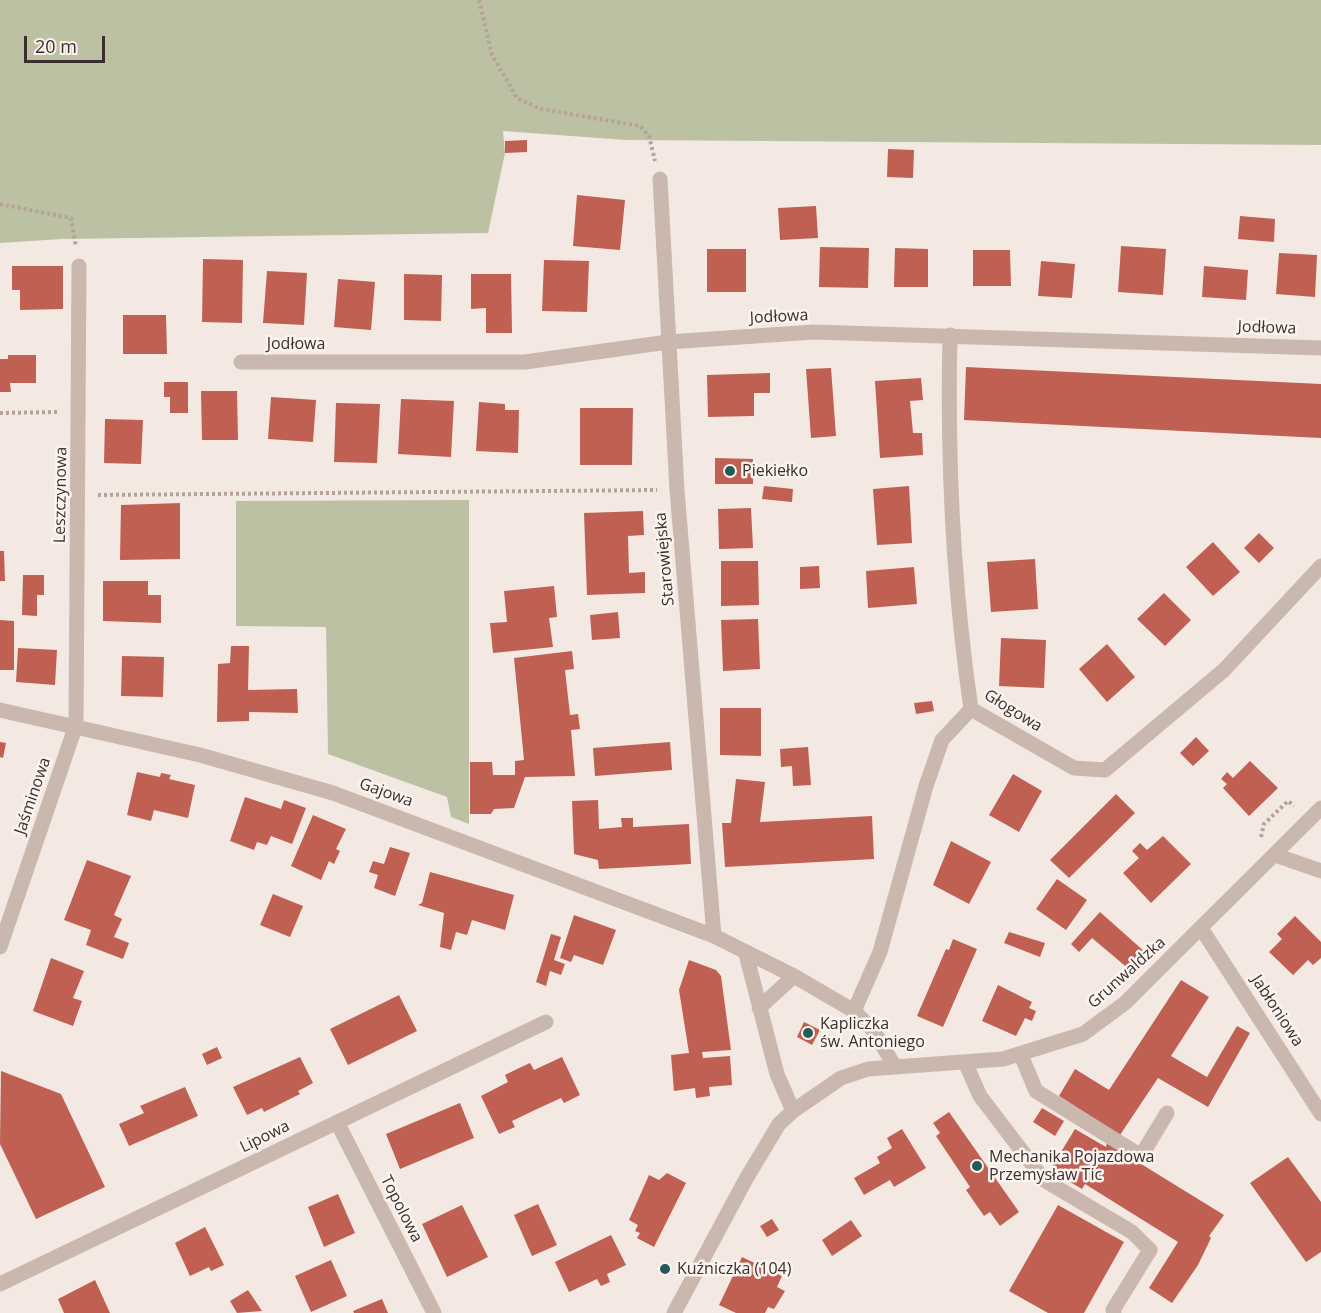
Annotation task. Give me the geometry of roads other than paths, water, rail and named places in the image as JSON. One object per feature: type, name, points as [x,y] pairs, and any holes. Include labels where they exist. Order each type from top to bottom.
[{"type":"street","name":"Starowiejska","points":[[660,179],[677,490],[714,936]]},
{"type":"street","name":"Leszczynowa","points":[[76,725],[80,412],[79,266]]},
{"type":"street","name":"Jodłowa","points":[[241,362],[525,362],[668,342],[814,332],[1321,348]]},
{"type":"street","name":"Głogowa","points":[[950,335],[948,412],[955,590],[970,709],[1074,768],[1105,770],[1224,670],[1321,566]]},
{"type":"street","points":[[854,1011],[880,952],[926,786],[942,740],[970,709]]},
{"type":"street","name":"Gajowa","points":[[0,710],[76,725],[200,755],[333,794],[714,936],[794,976],[854,1011],[873,1030],[894,1065]]},
{"type":"street","name":"Jaśminowa","points":[[0,947],[76,725]]},
{"type":"street","name":"Grunwaldzka","points":[[674,1313],[778,1124],[793,1111],[841,1078],[868,1069],[894,1065],[965,1062],[1021,1055],[1083,1034],[1104,1020],[1201,928],[1321,808]]},
{"type":"street","points":[[1275,855],[1321,871]]},
{"type":"street","name":"Jabłoniowa","points":[[1201,928],[1321,1114]]},
{"type":"street","points":[[746,954],[777,1074],[793,1111]]},
{"type":"street","points":[[759,1008],[794,976]]},
{"type":"street","name":"Lipowa","points":[[0,1284],[546,1022]]},
{"type":"street","points":[[1021,1055],[1036,1091],[1141,1156],[1167,1113]]},
{"type":"street","points":[[965,1062],[980,1096],[1044,1180],[1132,1232],[1150,1250],[1113,1310],[1114,1313]]},
{"type":"street","name":"Topolowa","points":[[337,1122],[434,1313]]},
{"type":"place","name":"Piekiełko","points":[[730,471]]},
{"type":"place","name":"Kapliczka św. Antoniego","points":[[808,1033]]},
{"type":"place","name":"Mechanika Pojazdowa Przemysław Tic","points":[[977,1166]]},
{"type":"place","name":"Kuźniczka (104)","points":[[665,1269]]}]
